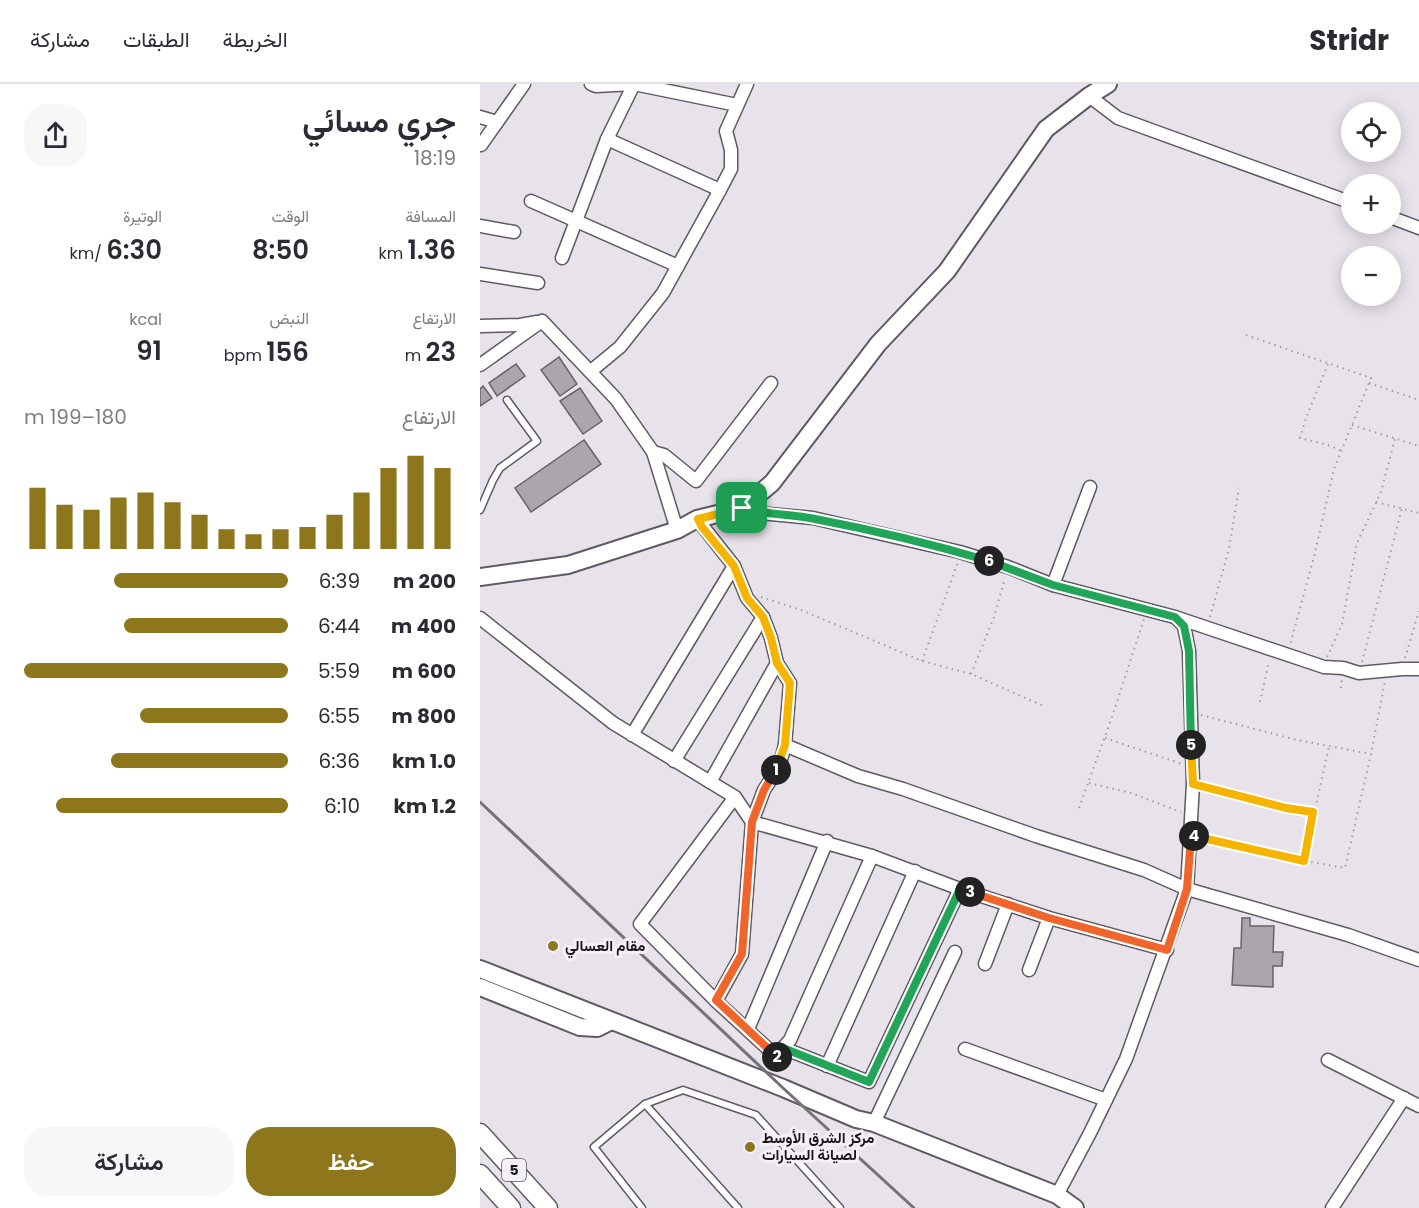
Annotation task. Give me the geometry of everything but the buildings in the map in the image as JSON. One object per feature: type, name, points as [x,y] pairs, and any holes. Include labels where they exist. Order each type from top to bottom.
[{"type":"main road","name":"5","points":[[480,1133],[548,1208]]},
{"type":"main road","name":"5","points":[[480,1174],[511,1208]]},
{"type":"street","points":[[481,145],[524,84]]},
{"type":"street","points":[[591,84],[596,86],[634,84],[737,105]]},
{"type":"street","points":[[562,258],[607,139],[634,84]]},
{"type":"street","points":[[591,371],[620,347],[663,293],[720,190],[731,169],[731,150],[726,131],[747,84]]},
{"type":"street","points":[[480,577],[568,565],[677,530],[698,519],[742,508],[772,483],[878,344],[947,272],[1046,129],[1108,84]]},
{"type":"street","points":[[1089,96],[1118,118],[1341,199]]},
{"type":"street","points":[[480,117],[497,122]]},
{"type":"street","points":[[607,139],[720,190]]},
{"type":"street","points":[[531,201],[678,266]]},
{"type":"street","points":[[1401,221],[1419,228]]},
{"type":"street","points":[[480,226],[514,232]]},
{"type":"street","points":[[480,274],[538,283]]},
{"type":"street","points":[[542,321],[616,399],[653,452],[677,530]]},
{"type":"street","points":[[480,326],[520,325],[542,321]]},
{"type":"street","points":[[480,365],[542,321]]},
{"type":"street","points":[[653,452],[664,455],[696,482],[771,383]]},
{"type":"street","points":[[1053,585],[1090,487]]},
{"type":"street","points":[[742,508],[759,513],[813,518],[960,552],[1008,567],[1053,585],[1175,617],[1324,667],[1343,668],[1359,673],[1419,669]]},
{"type":"street","points":[[698,519],[734,566],[747,598],[763,617],[777,663],[790,683],[785,745],[779,766],[764,790],[752,822],[742,954],[716,1000]]},
{"type":"street","points":[[632,735],[734,566]]},
{"type":"street","points":[[674,761],[763,617]]},
{"type":"street","points":[[1057,1195],[1126,1059],[1187,889],[1193,784],[1189,651],[1184,626],[1175,617]]},
{"type":"street","points":[[480,618],[613,723],[735,797],[752,822],[827,841],[1049,918],[1167,950]]},
{"type":"street","points":[[710,782],[777,663]]},
{"type":"street","points":[[785,745],[858,776],[1144,870],[1187,889],[1348,935],[1419,960]]},
{"type":"street","points":[[735,797],[640,924],[777,1057],[790,1040],[872,856]]},
{"type":"street","points":[[748,1029],[827,841]]},
{"type":"street","points":[[827,1066],[915,871]]},
{"type":"street","points":[[783,1048],[869,1082],[960,889]]},
{"type":"street","points":[[985,964],[1008,904]]},
{"type":"street","points":[[1029,970],[1049,918]]},
{"type":"street","points":[[874,1123],[955,952]]},
{"type":"street","points":[[480,969],[856,1119],[874,1123],[1057,1195],[1075,1208]]},
{"type":"street","points":[[480,987],[580,1027],[597,1028],[611,1021]]},
{"type":"street","points":[[965,1049],[1106,1100]]},
{"type":"street","points":[[1328,1060],[1419,1106]]},
{"type":"street","points":[[1332,1208],[1404,1098]]},
{"type":"lane","points":[[480,510],[482,499],[500,468],[537,441],[507,400]]},
{"type":"lane","points":[[642,1208],[594,1147],[645,1104],[683,1090],[756,1115],[840,1208]]},
{"type":"lane","points":[[645,1104],[738,1208]]},
{"type":"path","points":[[1246,335],[1371,378],[1343,452],[1334,469],[1314,557],[1287,653]]},
{"type":"path","points":[[1328,364],[1300,438],[1328,445],[1343,452]]},
{"type":"path","points":[[1370,383],[1419,400]]},
{"type":"path","points":[[1352,425],[1419,446]]},
{"type":"path","points":[[1324,667],[1331,645],[1342,624],[1357,543],[1381,492],[1395,439]]},
{"type":"path","points":[[1206,628],[1229,549],[1239,488]]},
{"type":"path","points":[[1376,502],[1419,513]]},
{"type":"path","points":[[1359,673],[1389,549],[1402,508]]},
{"type":"path","points":[[922,661],[956,569],[960,552]]},
{"type":"path","points":[[971,674],[994,617],[1008,567]]},
{"type":"path","points":[[747,598],[762,597],[801,610],[922,661],[971,674],[1046,707]]},
{"type":"path","points":[[1079,808],[1105,738],[1147,610]]},
{"type":"path","points":[[1402,669],[1419,611]]},
{"type":"path","points":[[1260,702],[1272,650]]},
{"type":"path","points":[[1191,836],[1345,868],[1388,670]]},
{"type":"path","points":[[1190,713],[1371,754]]},
{"type":"path","points":[[1105,738],[1185,765],[1192,765]]},
{"type":"path","points":[[1304,861],[1329,746]]},
{"type":"path","points":[[1089,783],[1131,793],[1192,815]]},
{"type":"path","points":[[1193,784],[1264,803],[1313,812]]},
{"type":"railway","points":[[480,802],[783,1088],[914,1208]]},
{"type":"place","name":"مقام العسالي","points":[[553,946]]},
{"type":"place","name":"مركز الشرق الأوسط لصيانة السيارات","points":[[750,1147]]},
{"type":"route","points":[[742,508],[759,513],[813,518],[960,552],[1008,567],[1053,585],[1175,617],[1184,626],[1189,651],[1193,784],[1253,801],[1313,812],[1304,861],[1191,836],[1187,889],[1167,950],[1049,918],[960,889],[869,1082],[783,1048],[777,1057],[716,1000],[742,954],[752,822],[764,790],[779,766],[785,745],[789,713],[790,683],[777,663],[763,617],[747,598],[734,566],[698,519],[742,508]]}]
